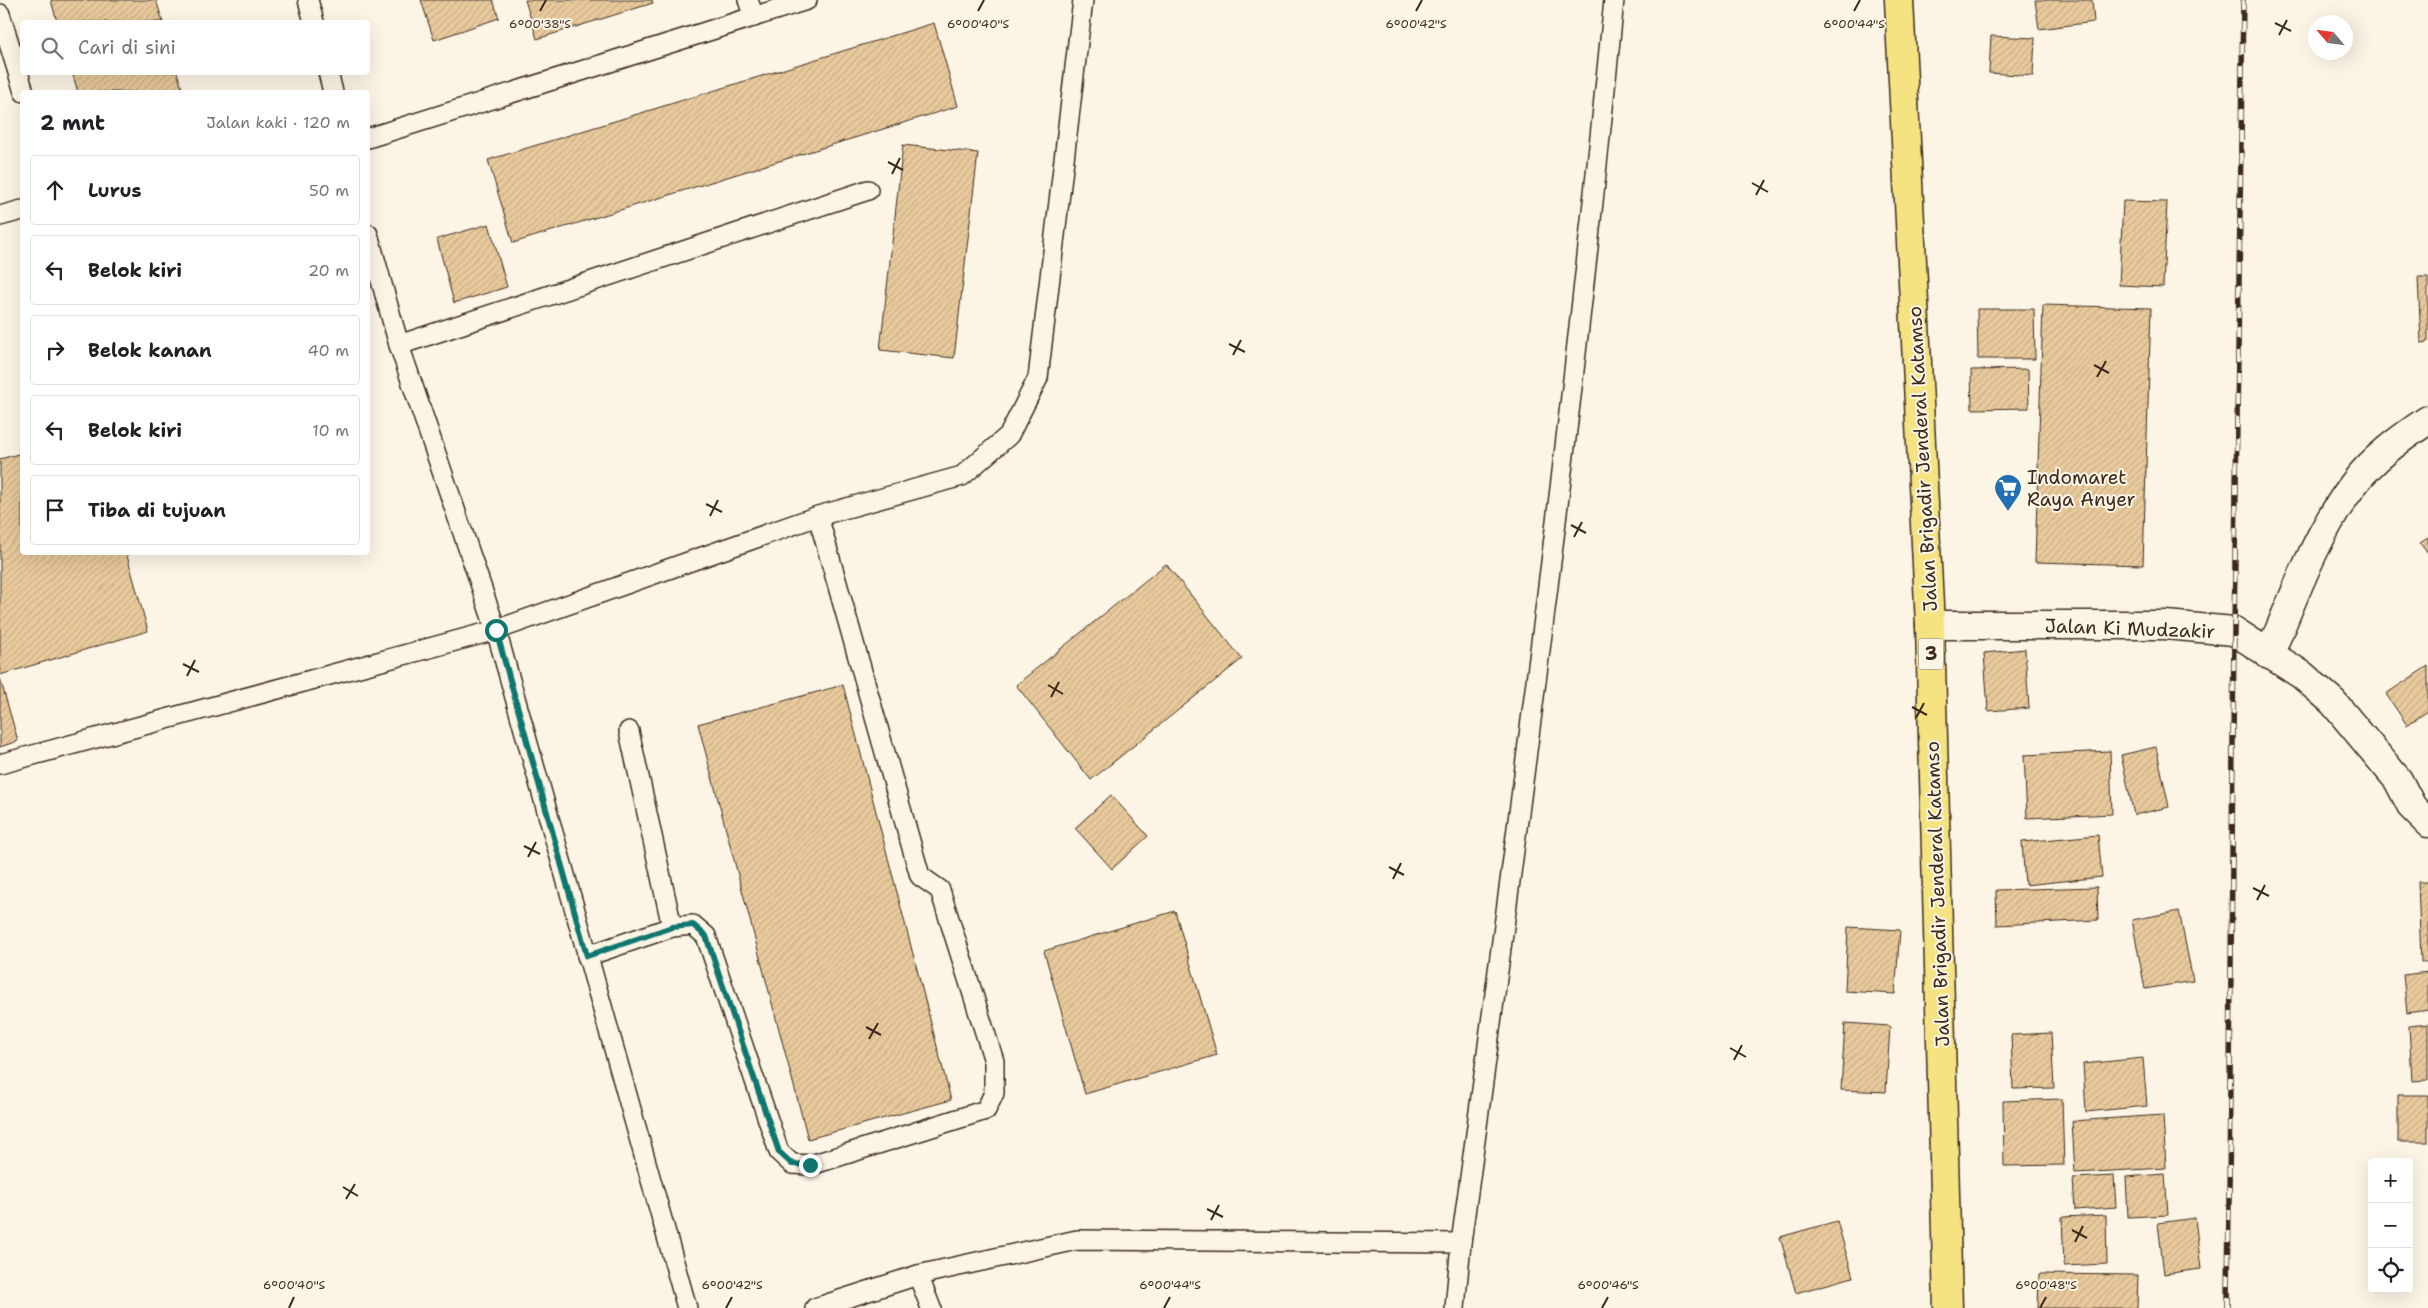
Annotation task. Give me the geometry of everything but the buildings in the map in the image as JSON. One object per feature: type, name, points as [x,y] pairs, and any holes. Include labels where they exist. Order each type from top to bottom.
[{"type":"highway","name":"Jalan Brigadir Jenderal Katamso","points":[[1899,0],[1930,625],[1948,1308]]},
{"type":"street","points":[[2269,655],[2320,535],[2354,483],[2398,440],[2428,420]]},
{"type":"street","name":"Jalan Ki Mudzakir","points":[[1930,625],[2166,625],[2234,631],[2269,655],[2302,674],[2333,702],[2398,780],[2412,807],[2428,823]]},
{"type":"lane","points":[[308,0],[313,20]]},
{"type":"lane","points":[[370,137],[751,8],[807,0]]},
{"type":"lane","points":[[0,764],[496,630],[818,516],[962,476],[1009,435],[1038,378],[1083,0]]},
{"type":"lane","points":[[1455,1308],[1461,1243],[1524,792],[1598,160],[1614,0]]},
{"type":"lane","points":[[0,14],[23,90]]},
{"type":"lane","points":[[329,75],[332,90]]},
{"type":"lane","points":[[399,345],[868,190]]},
{"type":"lane","points":[[0,216],[20,211]]},
{"type":"lane","points":[[370,241],[399,345],[496,630],[687,1308]]},
{"type":"lane","points":[[587,956],[672,927],[693,925],[706,936],[779,1152],[792,1164],[810,1165],[986,1110],[994,1093],[994,1062],[940,890],[920,876],[818,516]]},
{"type":"lane","points":[[629,731],[672,927]]},
{"type":"lane","points":[[815,1308],[918,1275],[1077,1240],[1461,1243]]},
{"type":"lane","points":[[918,1275],[931,1308]]},
{"type":"railway","points":[[2228,1308],[2234,631],[2243,0]]},
{"type":"place","name":"Indomaret Raya Anyer","points":[[2008,512]]},
{"type":"route","points":[[496,630],[587,956],[672,927],[693,925],[706,936],[779,1152],[792,1164],[810,1165]]}]
